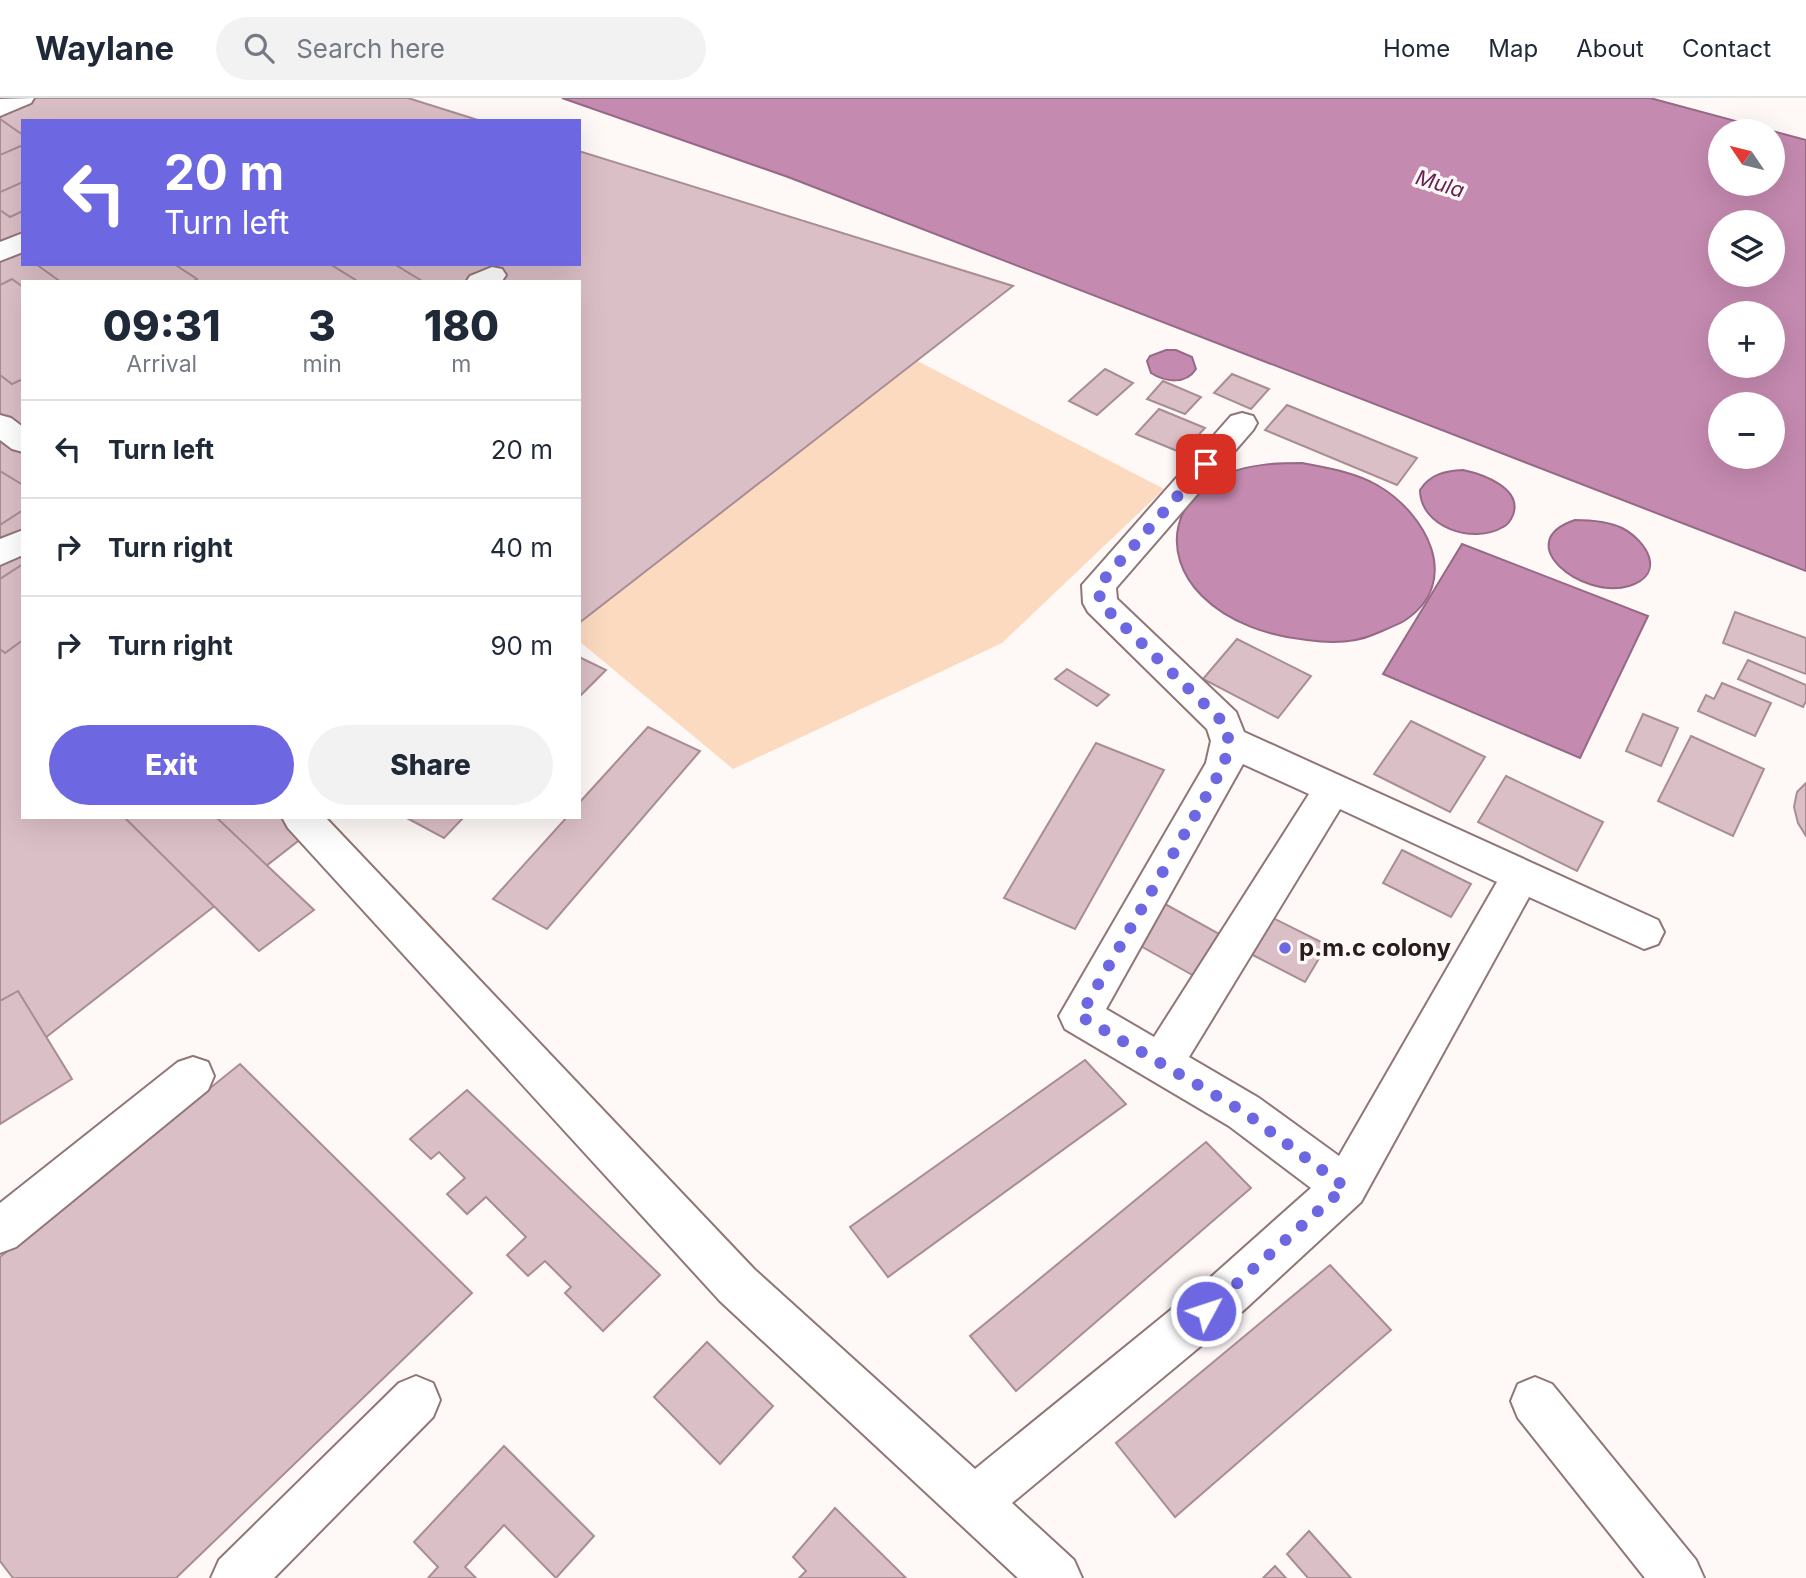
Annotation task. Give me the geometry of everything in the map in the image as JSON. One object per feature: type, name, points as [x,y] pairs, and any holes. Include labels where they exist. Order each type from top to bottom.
[{"type":"street","points":[[0,108],[22,98]]},
{"type":"street","points":[[0,253],[21,242]]},
{"type":"street","points":[[1242,423],[1099,585],[1100,603],[1223,722],[1229,741],[1224,765],[1080,1016],[1244,1112],[1345,1187]]},
{"type":"street","points":[[0,425],[21,441]]},
{"type":"street","points":[[0,553],[21,542]]},
{"type":"street","points":[[1229,741],[1644,932]]},
{"type":"street","points":[[1161,1064],[1333,788]]},
{"type":"street","points":[[303,819],[737,1285],[1056,1578]]},
{"type":"street","points":[[974,1502],[1227,1294],[1345,1187],[1521,876]]},
{"type":"street","points":[[0,1231],[193,1076]]},
{"type":"street","points":[[237,1578],[416,1400]]},
{"type":"street","points":[[1535,1401],[1678,1578]]},
{"type":"shaded area","points":[[773,286],[1164,489],[1002,643],[733,769],[581,643],[581,441]]},
{"type":"water","name":"Mula","points":[[562,98],[1650,98],[1728,119],[1708,119],[1708,196],[1785,196],[1785,134],[1806,140],[1806,571],[788,177]]},
{"type":"water","points":[[1166,350],[1176,350],[1192,357],[1196,369],[1181,380],[1163,378],[1151,373],[1147,361],[1150,356]]},
{"type":"water","points":[[1302,463],[1350,474],[1377,485],[1395,497],[1423,530],[1435,568],[1432,587],[1422,605],[1404,621],[1367,637],[1350,641],[1324,642],[1293,638],[1250,627],[1224,614],[1202,596],[1189,579],[1180,562],[1178,526],[1195,495],[1210,483],[1238,470]]},
{"type":"water","points":[[1463,470],[1490,479],[1507,490],[1515,505],[1513,515],[1506,525],[1491,532],[1464,533],[1438,523],[1429,514],[1422,503],[1420,490],[1428,480],[1438,474]]},
{"type":"water","points":[[1575,520],[1611,524],[1631,534],[1649,557],[1647,574],[1641,581],[1629,586],[1610,588],[1591,585],[1574,577],[1560,566],[1551,554],[1549,542],[1556,530]]},
{"type":"water","points":[[1462,544],[1648,616],[1580,758],[1383,674]]},
{"type":"building","points":[[0,98],[408,98],[475,119],[21,119],[21,266],[581,266],[581,152],[1013,286],[581,621],[581,280],[21,280],[21,819],[326,819],[0,1073]]},
{"type":"building","points":[[0,119],[21,134],[21,146],[0,155]]},
{"type":"building","points":[[21,183],[21,212],[10,217],[0,210],[0,192]]},
{"type":"building","points":[[39,266],[177,266],[197,279],[195,280],[58,280]]},
{"type":"building","points":[[333,266],[397,266],[420,280],[356,280]]},
{"type":"building","points":[[12,279],[21,286],[21,380],[12,384],[0,375],[0,285]]},
{"type":"building","points":[[1105,369],[1133,383],[1097,415],[1069,401]]},
{"type":"building","points":[[1232,374],[1269,389],[1251,409],[1214,393]]},
{"type":"building","points":[[1163,381],[1201,397],[1185,414],[1147,399]]},
{"type":"building","points":[[1287,405],[1417,458],[1397,485],[1265,430]]},
{"type":"building","points":[[1159,409],[1205,428],[1182,453],[1136,434]]},
{"type":"building","points":[[0,471],[21,484],[21,511],[0,525]]},
{"type":"building","points":[[21,565],[21,641],[5,653],[0,649],[0,579]]},
{"type":"building","points":[[1735,612],[1806,638],[1806,674],[1723,643]]},
{"type":"building","points":[[1237,639],[1311,676],[1278,718],[1203,679]]},
{"type":"building","points":[[581,658],[606,670],[581,695]]},
{"type":"building","points":[[1748,660],[1806,685],[1806,701],[1803,707],[1738,679]]},
{"type":"building","points":[[1067,669],[1109,695],[1097,706],[1055,679]]},
{"type":"building","points":[[1722,683],[1771,703],[1755,736],[1698,711],[1706,695],[1714,699]]},
{"type":"building","points":[[1643,714],[1678,728],[1661,766],[1626,751]]},
{"type":"building","points":[[1411,721],[1485,757],[1450,812],[1374,774]]},
{"type":"building","points":[[648,727],[700,751],[547,929],[493,899],[565,819],[581,819],[581,801]]},
{"type":"building","points":[[1691,736],[1764,769],[1733,836],[1658,801]]},
{"type":"building","points":[[1096,743],[1164,770],[1075,929],[1004,898]]},
{"type":"building","points":[[1506,776],[1603,822],[1577,871],[1478,822]]},
{"type":"building","points":[[1806,783],[1806,836],[1798,823],[1794,807],[1797,792]]},
{"type":"building","points":[[126,819],[218,819],[314,910],[259,951]]},
{"type":"building","points":[[409,819],[462,819],[444,838]]},
{"type":"building","points":[[1402,850],[1471,884],[1451,917],[1383,883]]},
{"type":"building","points":[[1165,904],[1223,936],[1196,977],[1137,944]]},
{"type":"building","name":"p.m.c colony","points":[[1265,914],[1327,945],[1305,982],[1243,950]]},
{"type":"building","points":[[18,991],[72,1079],[0,1124],[0,1001]]},
{"type":"building","points":[[1085,1060],[1126,1104],[888,1277],[850,1227]]},
{"type":"building","points":[[240,1064],[472,1293],[176,1578],[13,1578],[0,1561],[0,1257]]},
{"type":"building","points":[[467,1090],[660,1275],[603,1331],[565,1293],[571,1287],[545,1261],[528,1276],[507,1255],[526,1237],[486,1197],[467,1214],[447,1194],[465,1178],[439,1152],[431,1159],[410,1139]]},
{"type":"building","points":[[1206,1142],[1251,1188],[1016,1391],[970,1336]]},
{"type":"building","points":[[1330,1265],[1391,1330],[1175,1517],[1116,1443]]},
{"type":"building","points":[[707,1342],[773,1406],[720,1464],[654,1397]]},
{"type":"building","points":[[504,1446],[594,1536],[556,1578],[504,1525],[465,1567],[476,1578],[428,1578],[438,1567],[414,1542]]},
{"type":"building","points":[[835,1508],[906,1578],[799,1578],[806,1571],[793,1557]]},
{"type":"building","points":[[1309,1531],[1351,1578],[1308,1578],[1287,1554]]},
{"type":"building","points":[[1275,1566],[1286,1578],[1263,1578]]},
{"type":"place","name":"p.m.c colony","points":[[1285,948]]},
{"type":"route","points":[[1206,464],[1099,585],[1100,603],[1223,722],[1229,741],[1224,765],[1080,1016],[1244,1112],[1345,1187],[1206,1311]]}]
